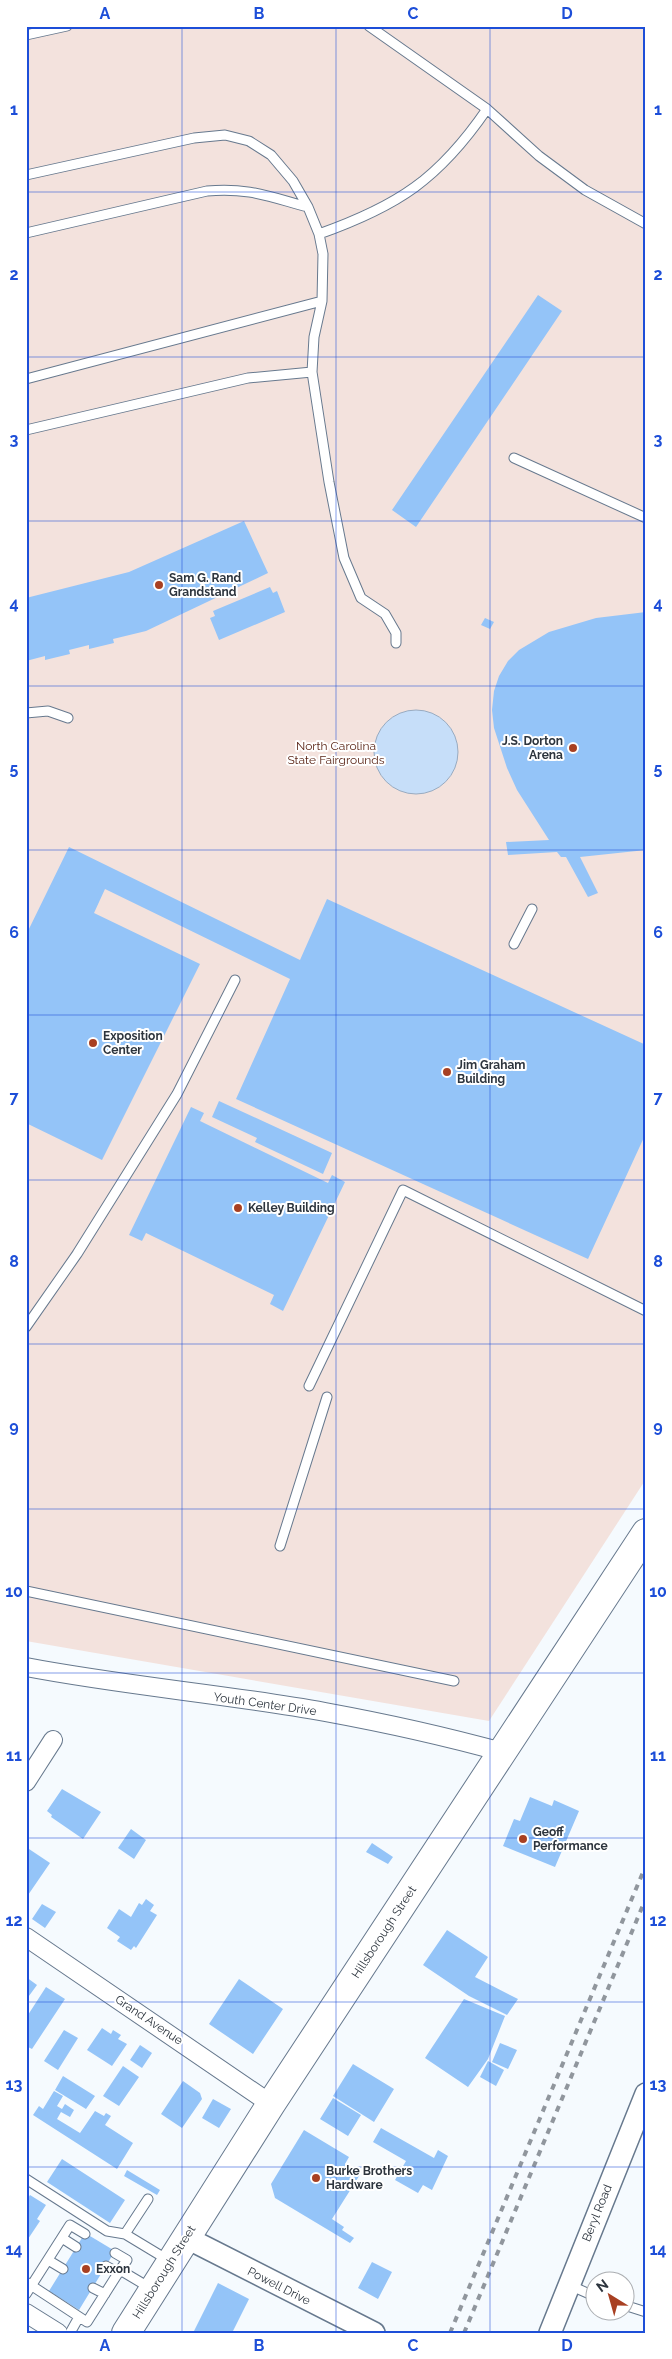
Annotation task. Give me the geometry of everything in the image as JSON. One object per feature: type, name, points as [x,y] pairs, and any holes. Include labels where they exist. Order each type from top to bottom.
[{"type":"main road","name":"Hillsborough Street","points":[[126,2333],[185,2237],[646,1533]]},
{"type":"street","name":"Youth Center Drive","points":[[26,1666],[93,1680],[324,1712],[444,1736],[502,1752]]},
{"type":"street","points":[[26,1782],[53,1740]]},
{"type":"street","name":"Grand Avenue","points":[[26,1937],[272,2104]]},
{"type":"street","name":"Beryl Road","points":[[550,2333],[646,2094]]},
{"type":"street","name":"Powell Drive","points":[[185,2237],[374,2333]]},
{"type":"street","points":[[26,2313],[58,2333]]},
{"type":"lane","points":[[26,35],[68,26]]},
{"type":"lane","points":[[369,26],[487,109],[539,156],[585,190],[646,224]]},
{"type":"lane","points":[[319,234],[360,220],[408,193],[448,160],[465,142],[487,109]]},
{"type":"lane","points":[[26,176],[194,138],[225,136],[249,141],[271,155],[293,181],[308,208],[319,234],[323,254],[322,301],[314,337],[312,372],[341,546],[361,598],[385,614],[396,633],[396,643]]},
{"type":"lane","points":[[26,232],[207,192],[233,189],[253,192],[308,208]]},
{"type":"lane","points":[[26,379],[322,301]]},
{"type":"lane","points":[[26,430],[248,378],[312,372]]},
{"type":"lane","points":[[514,458],[646,518]]},
{"type":"lane","points":[[26,713],[48,711],[68,718]]},
{"type":"lane","points":[[514,944],[532,909]]},
{"type":"lane","points":[[26,1327],[77,1254],[177,1094],[235,980]]},
{"type":"lane","points":[[309,1386],[403,1190],[646,1310]]},
{"type":"lane","points":[[280,1546],[327,1397]]},
{"type":"lane","points":[[26,1591],[454,1681]]},
{"type":"lane","points":[[26,2179],[106,2232],[125,2234],[170,2261]]},
{"type":"lane","points":[[125,2234],[148,2199]]},
{"type":"lane","points":[[85,2234],[70,2224],[48,2260],[28,2287],[88,2322],[127,2260],[115,2253]]},
{"type":"lane","points":[[62,2238],[76,2247]]},
{"type":"lane","points":[[48,2260],[63,2269]]},
{"type":"lane","points":[[106,2266],[152,2289]]},
{"type":"lane","points":[[569,2285],[584,2292]]},
{"type":"lane","points":[[93,2288],[105,2294]]},
{"type":"lane","points":[[634,2308],[646,2312]]},
{"type":"lane","points":[[70,2333],[80,2317]]},
{"type":"green space","name":"North Carolina State Fairgrounds","points":[[26,26],[646,26],[646,1479],[489,1721],[26,1641]]},
{"type":"water","points":[[416,710],[432,713],[446,722],[455,736],[458,752],[455,768],[446,782],[432,791],[416,794],[400,791],[386,782],[377,768],[374,752],[377,736],[386,722],[400,713]]},
{"type":"building","points":[[538,295],[562,311],[416,527],[392,510]]},
{"type":"building","name":"Sam G. Rand Grandstand","points":[[244,521],[268,573],[146,631],[113,639],[114,643],[89,649],[89,645],[69,650],[70,654],[45,660],[45,656],[26,661],[26,598],[129,572]]},
{"type":"building","points":[[270,587],[273,593],[277,591],[285,612],[219,640],[210,618],[215,616],[213,611]]},
{"type":"building","name":"J.S. Dorton Arena","points":[[646,612],[646,850],[580,857],[598,893],[588,897],[566,857],[561,857],[557,852],[508,855],[506,842],[549,840],[517,790],[507,768],[494,728],[492,710],[494,691],[499,676],[508,661],[519,650],[549,632],[596,618]]},
{"type":"building","points":[[485,618],[494,622],[490,629],[481,625]]},
{"type":"building","name":"Jim Graham Building","points":[[69,847],[300,960],[327,899],[646,1045],[646,1133],[588,1259],[236,1099],[290,979],[105,889],[94,913],[200,964],[102,1160],[26,1123],[26,935]]},
{"type":"building","points":[[219,1101],[332,1153],[323,1174],[255,1142],[257,1138],[212,1117]]},
{"type":"building","name":"Kelley Building","points":[[191,1107],[204,1113],[200,1121],[328,1183],[332,1175],[345,1182],[283,1311],[270,1304],[274,1295],[146,1233],[142,1241],[129,1235]]},
{"type":"building","points":[[62,1789],[101,1812],[83,1839],[51,1817],[52,1815],[47,1811]]},
{"type":"building","points":[[530,1797],[552,1806],[554,1800],[579,1811],[555,1867],[503,1846],[514,1819],[520,1821]]},
{"type":"building","points":[[131,1829],[146,1840],[134,1859],[118,1848]]},
{"type":"building","points":[[372,1843],[393,1857],[388,1864],[366,1852]]},
{"type":"building","points":[[26,1847],[50,1863],[26,1898]]},
{"type":"building","points":[[146,1899],[154,1905],[150,1911],[157,1915],[136,1948],[134,1946],[131,1950],[117,1941],[120,1937],[107,1928],[119,1909],[131,1917],[139,1903],[142,1905]]},
{"type":"building","points":[[42,1904],[56,1912],[45,1928],[32,1919]]},
{"type":"building","points":[[447,1930],[488,1957],[475,1977],[518,1999],[507,2015],[469,1996],[423,1965]]},
{"type":"building","points":[[26,1977],[37,1985],[26,2000]]},
{"type":"building","points":[[239,1979],[283,2009],[253,2054],[209,2024]]},
{"type":"building","points":[[46,1987],[65,1999],[32,2049],[26,2046],[26,2018]]},
{"type":"building","points":[[464,1999],[505,2016],[488,2059],[468,2087],[425,2058]]},
{"type":"building","points":[[102,2028],[111,2034],[113,2030],[121,2035],[118,2039],[127,2044],[112,2066],[87,2050]]},
{"type":"building","points":[[64,2030],[78,2038],[58,2070],[44,2061]]},
{"type":"building","points":[[500,2043],[517,2050],[508,2069],[492,2062]]},
{"type":"building","points":[[140,2045],[152,2053],[142,2068],[130,2060]]},
{"type":"building","points":[[488,2061],[504,2070],[496,2086],[480,2077]]},
{"type":"building","points":[[353,2064],[394,2089],[374,2122],[333,2096]]},
{"type":"building","points":[[123,2066],[139,2077],[119,2106],[103,2096]]},
{"type":"building","points":[[63,2076],[95,2096],[86,2109],[55,2090]]},
{"type":"building","points":[[183,2081],[200,2093],[202,2099],[182,2128],[161,2114]]},
{"type":"building","points":[[54,2091],[63,2096],[57,2106],[62,2109],[65,2104],[74,2110],[70,2117],[61,2112],[57,2119],[80,2133],[95,2111],[104,2116],[106,2113],[111,2116],[105,2125],[133,2143],[117,2169],[33,2115],[39,2106],[43,2109]]},
{"type":"building","points":[[333,2098],[361,2115],[348,2136],[320,2119]]},
{"type":"building","points":[[213,2099],[231,2109],[219,2128],[202,2118]]},
{"type":"building","points":[[381,2128],[434,2158],[438,2150],[448,2156],[432,2190],[423,2185],[418,2193],[395,2180],[406,2161],[373,2142]]},
{"type":"building","name":"Burke Brothers Hardware","points":[[304,2130],[349,2157],[345,2164],[361,2173],[332,2219],[344,2227],[342,2230],[354,2238],[350,2243],[275,2198],[271,2184]]},
{"type":"building","points":[[62,2159],[125,2200],[110,2223],[47,2182]]},
{"type":"building","points":[[127,2170],[160,2190],[157,2195],[124,2176]]},
{"type":"building","points":[[30,2195],[46,2205],[37,2219],[40,2221],[26,2242],[26,2201]]},
{"type":"building","points":[[85,2233],[115,2251],[79,2310],[49,2291]]},
{"type":"building","points":[[372,2262],[392,2272],[378,2299],[358,2288]]},
{"type":"building","points":[[218,2283],[249,2299],[232,2333],[193,2333]]},
{"type":"railway","points":[[450,2333],[646,1865]]},
{"type":"railway","points":[[464,2333],[646,1898]]},
{"type":"place","name":"Sam G. Rand Grandstand","points":[[159,585]]},
{"type":"place","name":"J.S. Dorton Arena","points":[[573,748]]},
{"type":"place","name":"Exposition Center","points":[[93,1043]]},
{"type":"place","name":"Jim Graham Building","points":[[447,1072]]},
{"type":"place","name":"Kelley Building","points":[[238,1208]]},
{"type":"place","name":"Geoff Performance","points":[[523,1839]]},
{"type":"place","name":"Burke Brothers Hardware","points":[[316,2178]]},
{"type":"place","name":"Exxon","points":[[86,2269]]}]
